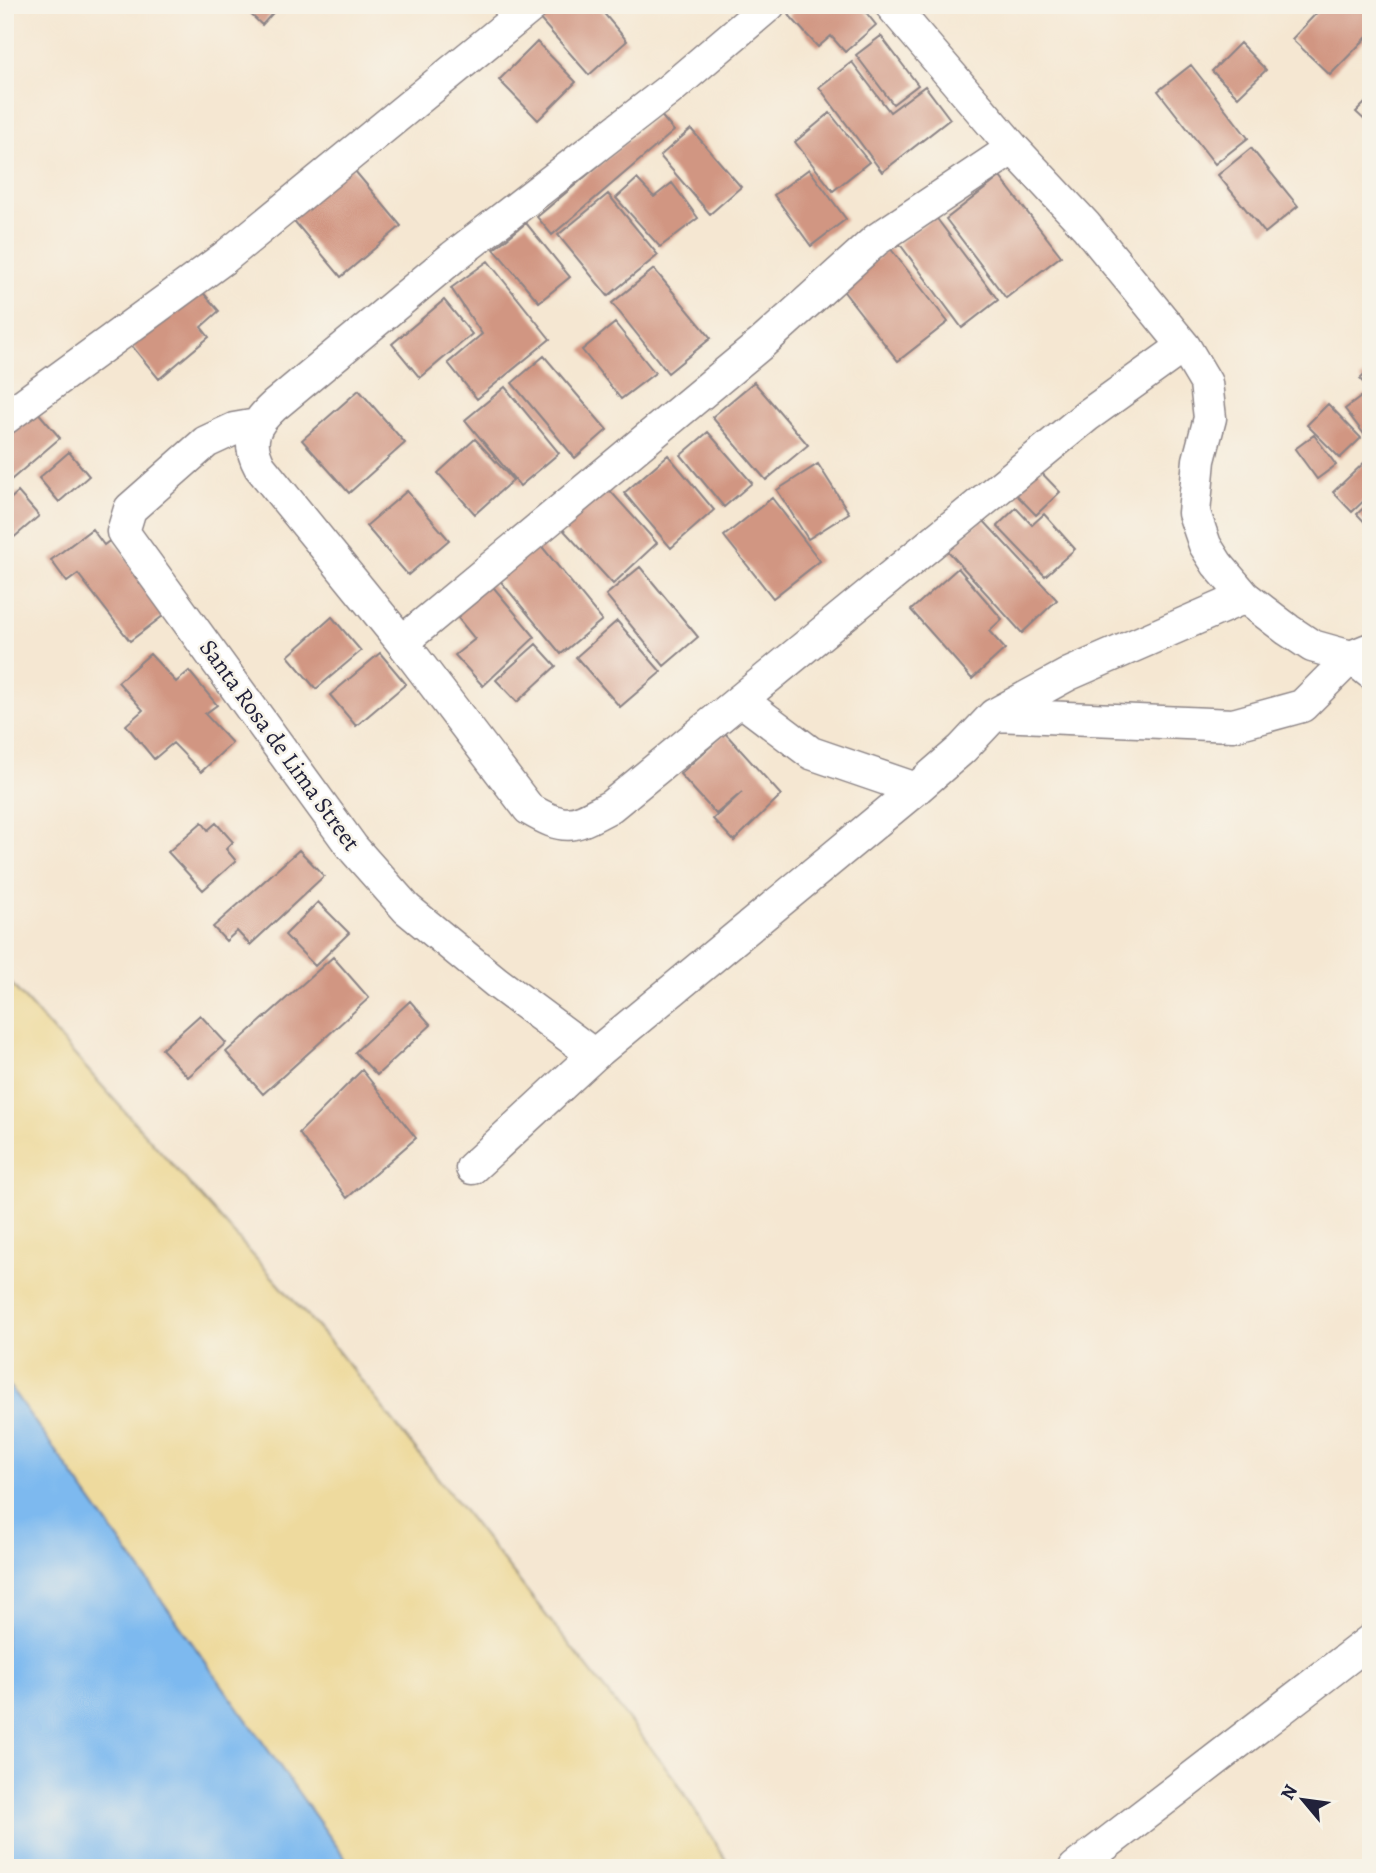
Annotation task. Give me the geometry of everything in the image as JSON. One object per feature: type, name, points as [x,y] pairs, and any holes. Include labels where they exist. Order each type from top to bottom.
[{"type":"street","points":[[5,418],[224,258],[533,5]]},
{"type":"street","points":[[769,5],[669,90],[453,257],[274,406],[257,425],[251,451],[260,467],[402,642],[529,809],[552,822],[576,825],[611,806],[1088,415],[1184,346]]},
{"type":"street","points":[[891,5],[1013,148],[1086,226],[1184,346],[1206,383],[1210,418],[1199,460],[1194,513],[1205,545],[1245,597],[1312,646],[1364,660]]},
{"type":"street","points":[[402,642],[762,342],[876,240],[1013,148]]},
{"type":"street","name":"Santa Rosa de Lima Street","points":[[257,425],[234,429],[206,442],[130,509],[123,532],[352,847],[398,899],[496,982],[594,1055]]},
{"type":"street","points":[[472,1168],[594,1055],[916,789],[962,749],[995,715],[1069,674],[1245,597]]},
{"type":"street","points":[[995,715],[1233,725],[1302,706],[1364,660]]},
{"type":"street","points":[[741,700],[811,753],[916,789]]},
{"type":"street","points":[[1075,1868],[1371,1640]]},
{"type":"sand","points":[[5,977],[333,1345],[675,1779],[731,1868],[352,1868],[5,1380]]},
{"type":"water","points":[[5,1380],[352,1868],[5,1868]]},
{"type":"building","points":[[241,5],[280,5],[262,25]]},
{"type":"building","points":[[551,5],[597,5],[627,41],[589,75],[538,17]]},
{"type":"building","points":[[801,5],[860,5],[876,25],[845,52],[831,36],[818,47],[789,15]]},
{"type":"building","points":[[1324,5],[1371,5],[1371,33],[1330,75],[1292,39]]},
{"type":"building","points":[[881,36],[918,85],[893,104],[856,55]]},
{"type":"building","points":[[537,42],[576,82],[538,120],[499,80]]},
{"type":"building","points":[[1240,43],[1266,70],[1238,97],[1212,71]]},
{"type":"building","points":[[852,62],[890,112],[925,86],[950,119],[882,172],[819,87]]},
{"type":"building","points":[[1191,65],[1248,138],[1215,164],[1158,91]]},
{"type":"building","points":[[1371,97],[1371,126],[1356,112]]},
{"type":"building","points":[[830,113],[869,162],[833,191],[795,142]]},
{"type":"building","points":[[660,114],[674,131],[552,235],[537,217]]},
{"type":"building","points":[[691,129],[741,187],[710,214],[660,156]]},
{"type":"building","points":[[1251,148],[1298,206],[1265,233],[1218,175]]},
{"type":"building","points":[[350,165],[401,226],[341,277],[290,216]]},
{"type":"building","points":[[809,169],[846,219],[811,246],[774,195]]},
{"type":"building","points":[[1000,177],[1061,256],[1006,298],[946,219]]},
{"type":"building","points":[[637,179],[654,197],[672,183],[698,218],[660,247],[616,198]]},
{"type":"building","points":[[608,194],[658,255],[608,296],[558,235]]},
{"type":"building","points":[[935,216],[998,300],[962,328],[899,243]]},
{"type":"building","points":[[526,223],[570,277],[539,302],[494,249]]},
{"type":"building","points":[[890,248],[948,322],[898,361],[841,288]]},
{"type":"building","points":[[488,261],[550,339],[477,399],[448,363],[482,334],[451,288]]},
{"type":"building","points":[[654,269],[711,338],[668,373],[612,303]]},
{"type":"building","points":[[199,288],[219,311],[201,327],[209,337],[159,379],[127,340]]},
{"type":"building","points":[[444,300],[472,334],[420,378],[392,344]]},
{"type":"building","points":[[615,323],[655,373],[621,399],[582,350]]},
{"type":"building","points":[[544,356],[607,430],[575,458],[512,383]]},
{"type":"building","points":[[1371,369],[1371,391],[1360,379]]},
{"type":"building","points":[[754,382],[808,445],[766,480],[712,417]]},
{"type":"building","points":[[505,387],[559,453],[520,486],[465,420]]},
{"type":"building","points":[[359,390],[405,443],[349,493],[302,440]]},
{"type":"building","points":[[1365,394],[1371,401],[1371,435],[1367,438],[1345,409]]},
{"type":"building","points":[[1328,404],[1361,438],[1340,458],[1307,425]]},
{"type":"building","points":[[36,410],[60,438],[5,485],[5,436]]},
{"type":"building","points":[[708,432],[752,483],[724,507],[681,455]]},
{"type":"building","points":[[1314,435],[1336,465],[1317,479],[1295,449]]},
{"type":"building","points":[[475,439],[513,480],[475,514],[438,473]]},
{"type":"building","points":[[69,452],[89,476],[59,502],[39,478]]},
{"type":"building","points":[[668,455],[714,510],[671,548],[624,493]]},
{"type":"building","points":[[1367,460],[1371,464],[1371,494],[1352,512],[1333,492]]},
{"type":"building","points":[[818,464],[849,513],[808,539],[777,490]]},
{"type":"building","points":[[1035,466],[1060,492],[1036,515],[1011,489]]},
{"type":"building","points":[[604,484],[657,543],[613,584],[559,525]]},
{"type":"building","points":[[407,491],[449,540],[408,575],[366,526]]},
{"type":"building","points":[[18,492],[39,516],[5,545],[5,504]]},
{"type":"building","points":[[772,498],[820,561],[773,598],[724,536]]},
{"type":"building","points":[[1371,501],[1371,529],[1357,514]]},
{"type":"building","points":[[1016,508],[1032,525],[1044,514],[1075,549],[1045,576],[997,526]]},
{"type":"building","points":[[982,519],[1057,600],[1022,633],[948,551]]},
{"type":"building","points":[[92,529],[104,545],[112,539],[168,612],[130,641],[78,574],[67,582],[51,560]]},
{"type":"building","points":[[539,543],[602,620],[561,654],[498,578]]},
{"type":"building","points":[[640,567],[698,637],[664,666],[606,595]]},
{"type":"building","points":[[958,568],[1002,619],[989,631],[1005,649],[972,679],[911,610]]},
{"type":"building","points":[[489,582],[535,637],[483,686],[455,655],[475,639],[453,612]]},
{"type":"building","points":[[332,617],[361,651],[316,689],[288,656]]},
{"type":"building","points":[[617,621],[661,672],[620,707],[576,657]]},
{"type":"building","points":[[536,644],[556,666],[517,702],[496,680]]},
{"type":"building","points":[[380,653],[406,684],[356,726],[330,695]]},
{"type":"building","points":[[150,654],[176,682],[189,671],[217,705],[205,714],[232,743],[201,772],[173,743],[154,759],[126,725],[143,710],[118,682]]},
{"type":"building","points":[[725,733],[781,795],[734,841],[713,819],[742,792],[716,814],[680,774]]},
{"type":"building","points":[[202,822],[208,830],[216,823],[233,842],[226,849],[236,861],[203,890],[168,852]]},
{"type":"building","points":[[299,850],[324,876],[250,945],[237,931],[226,941],[213,927]]},
{"type":"building","points":[[318,902],[349,933],[315,966],[285,935]]},
{"type":"building","points":[[333,957],[369,998],[263,1094],[226,1052]]},
{"type":"building","points":[[410,1001],[431,1025],[377,1075],[355,1052]]},
{"type":"building","points":[[200,1015],[226,1043],[188,1077],[162,1049]]},
{"type":"building","points":[[362,1070],[416,1138],[347,1198],[299,1133]]}]
